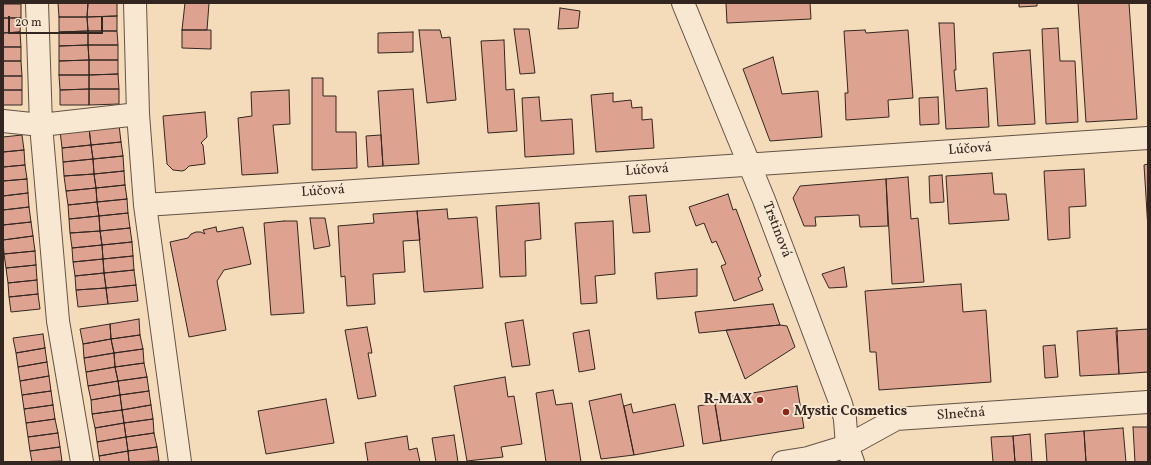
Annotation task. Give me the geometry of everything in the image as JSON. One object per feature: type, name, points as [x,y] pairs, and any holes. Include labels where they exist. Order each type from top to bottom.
[{"type":"street","points":[[37,3],[41,125],[58,321],[82,462]]},
{"type":"street","points":[[135,3],[138,114],[145,205],[180,462]]},
{"type":"street","name":"Trstinová","points":[[683,3],[750,164],[841,404],[845,419],[850,454]]},
{"type":"street","points":[[3,121],[41,125],[138,114]]},
{"type":"street","name":"Lúčová","points":[[145,205],[1148,138]]},
{"type":"street","name":"Slnečná","points":[[783,462],[850,454],[896,419],[1148,402]]},
{"type":"building","points":[[58,3],[88,3],[87,17],[59,17]]},
{"type":"building","points":[[88,3],[117,3],[117,16],[87,17]]},
{"type":"building","points":[[185,3],[209,3],[207,30],[182,30]]},
{"type":"building","points":[[726,3],[810,3],[811,19],[727,23]]},
{"type":"building","points":[[1019,3],[1037,3],[1037,6],[1019,7]]},
{"type":"building","points":[[1078,3],[1129,3],[1137,119],[1086,122]]},
{"type":"building","points":[[3,4],[21,4],[21,18],[3,18]]},
{"type":"building","points":[[560,8],[580,11],[578,28],[558,29]]},
{"type":"building","points":[[117,16],[117,31],[88,31],[87,17]]},
{"type":"building","points":[[59,17],[87,17],[88,31],[59,32]]},
{"type":"building","points":[[3,18],[21,18],[20,32],[3,33]]},
{"type":"building","points":[[939,23],[954,23],[956,70],[954,70],[956,91],[987,88],[989,127],[946,129]]},
{"type":"building","points":[[1058,28],[1060,61],[1075,61],[1078,122],[1046,124],[1042,29]]},
{"type":"building","points":[[514,29],[529,29],[535,73],[520,74]]},
{"type":"building","points":[[182,30],[211,30],[211,49],[182,48]]},
{"type":"building","points":[[419,30],[440,30],[442,38],[450,37],[456,100],[427,103]]},
{"type":"building","points":[[865,30],[866,33],[908,30],[913,98],[888,100],[889,117],[846,120],[845,93],[848,93],[844,31]]},
{"type":"building","points":[[88,31],[88,45],[59,46],[59,32]]},
{"type":"building","points":[[88,31],[117,31],[118,45],[88,45]]},
{"type":"building","points":[[20,32],[21,47],[3,47],[3,33]]},
{"type":"building","points":[[413,32],[413,52],[378,53],[378,33]]},
{"type":"building","points":[[504,40],[506,90],[514,89],[517,131],[488,133],[481,41]]},
{"type":"building","points":[[88,45],[89,60],[59,61],[59,46]]},
{"type":"building","points":[[88,45],[118,45],[118,60],[89,60]]},
{"type":"building","points":[[3,47],[21,47],[21,61],[3,61]]},
{"type":"building","points":[[1030,50],[1035,124],[998,126],[993,53]]},
{"type":"building","points":[[773,57],[782,94],[818,91],[822,137],[770,141],[743,69]]},
{"type":"building","points":[[89,60],[89,75],[59,75],[59,61]]},
{"type":"building","points":[[89,60],[118,60],[118,74],[89,75]]},
{"type":"building","points":[[3,61],[21,61],[22,76],[3,76]]},
{"type":"building","points":[[118,74],[119,89],[89,89],[89,75]]},
{"type":"building","points":[[59,75],[89,75],[89,89],[60,90]]},
{"type":"building","points":[[3,76],[22,76],[22,90],[3,90]]},
{"type":"building","points":[[312,78],[323,78],[323,96],[336,96],[336,132],[356,132],[357,168],[312,170]]},
{"type":"building","points":[[89,89],[89,105],[60,105],[60,90]]},
{"type":"building","points":[[89,89],[119,89],[119,104],[89,105]]},
{"type":"building","points":[[413,89],[419,164],[383,166],[378,91]]},
{"type":"building","points":[[3,90],[22,90],[22,105],[3,105]]},
{"type":"building","points":[[289,90],[290,124],[273,125],[278,173],[242,175],[238,118],[252,116],[251,92]]},
{"type":"building","points":[[613,93],[613,102],[631,100],[632,108],[642,107],[642,120],[652,119],[654,148],[596,152],[591,95]]},
{"type":"building","points":[[539,97],[541,121],[572,119],[574,154],[525,157],[522,98]]},
{"type":"building","points":[[938,97],[939,124],[920,125],[919,98]]},
{"type":"building","points":[[205,112],[207,137],[201,143],[203,145],[205,164],[189,166],[182,171],[173,170],[167,164],[163,116]]},
{"type":"building","points":[[119,125],[121,142],[91,145],[89,128]]},
{"type":"building","points":[[89,128],[91,145],[62,148],[60,131]]},
{"type":"building","points":[[22,135],[24,150],[3,152],[3,137]]},
{"type":"building","points":[[381,135],[383,166],[368,167],[366,136]]},
{"type":"building","points":[[121,142],[123,156],[93,159],[91,145]]},
{"type":"building","points":[[91,145],[93,159],[63,162],[62,148]]},
{"type":"building","points":[[24,150],[25,165],[3,167],[3,152]]},
{"type":"building","points":[[123,156],[124,171],[94,174],[93,159]]},
{"type":"building","points":[[93,159],[94,174],[64,176],[63,162]]},
{"type":"building","points":[[1148,164],[1148,229],[1144,165]]},
{"type":"building","points":[[25,165],[27,179],[3,181],[3,167]]},
{"type":"building","points":[[1084,169],[1086,206],[1069,207],[1070,238],[1048,240],[1044,171]]},
{"type":"building","points":[[124,171],[125,185],[96,188],[94,174]]},
{"type":"building","points":[[992,173],[994,194],[1006,194],[1009,220],[949,224],[946,176]]},
{"type":"building","points":[[94,174],[96,188],[66,191],[64,176]]},
{"type":"building","points":[[942,175],[944,202],[930,203],[929,176]]},
{"type":"building","points":[[908,177],[911,219],[918,218],[924,282],[892,284],[886,179]]},
{"type":"building","points":[[27,179],[28,193],[3,196],[3,181]]},
{"type":"building","points":[[886,179],[888,226],[860,227],[859,215],[815,217],[816,226],[804,226],[793,198],[800,186]]},
{"type":"building","points":[[125,185],[127,199],[97,202],[96,188]]},
{"type":"building","points":[[96,188],[97,202],[68,205],[66,191]]},
{"type":"building","points":[[28,193],[29,207],[3,210],[3,196]]},
{"type":"building","points":[[728,194],[733,210],[736,209],[761,276],[758,278],[763,290],[734,301],[721,266],[726,264],[716,241],[712,243],[704,223],[696,226],[689,207]]},
{"type":"building","points":[[646,195],[650,232],[633,233],[629,196]]},
{"type":"building","points":[[127,199],[128,213],[99,216],[97,202]]},
{"type":"building","points":[[97,202],[99,216],[69,219],[68,205]]},
{"type":"building","points":[[539,203],[541,239],[525,241],[526,276],[500,277],[496,206]]},
{"type":"building","points":[[29,207],[31,222],[3,225],[3,210]]},
{"type":"building","points":[[447,209],[448,219],[477,217],[483,288],[424,292],[417,211]]},
{"type":"building","points":[[417,211],[420,240],[403,241],[405,272],[373,274],[375,304],[347,306],[345,276],[341,277],[338,226],[374,223],[373,214]]},
{"type":"building","points":[[128,213],[130,228],[100,231],[99,216]]},
{"type":"building","points":[[99,216],[100,231],[70,233],[69,219]]},
{"type":"building","points":[[310,218],[325,218],[330,246],[314,249]]},
{"type":"building","points":[[297,221],[304,313],[271,315],[264,223]]},
{"type":"building","points":[[613,221],[615,274],[595,276],[597,303],[581,304],[575,223]]},
{"type":"building","points":[[31,222],[33,236],[3,240],[3,225]]},
{"type":"building","points":[[216,227],[217,232],[243,227],[251,264],[224,270],[217,281],[226,330],[189,337],[170,242],[188,238],[191,234],[196,232],[205,234],[203,230]]},
{"type":"building","points":[[130,228],[132,242],[102,245],[100,231]]},
{"type":"building","points":[[100,231],[102,245],[72,248],[70,233]]},
{"type":"building","points":[[33,236],[35,251],[4,254],[3,240]]},
{"type":"building","points":[[132,242],[133,256],[103,259],[102,245]]},
{"type":"building","points":[[102,245],[103,259],[73,262],[72,248]]},
{"type":"building","points":[[35,251],[36,265],[6,268],[4,254]]},
{"type":"building","points":[[133,256],[134,270],[104,273],[103,259]]},
{"type":"building","points":[[103,259],[104,273],[75,276],[73,262]]},
{"type":"building","points":[[36,265],[37,280],[8,283],[6,268]]},
{"type":"building","points":[[844,267],[847,287],[829,288],[822,274]]},
{"type":"building","points":[[697,269],[697,296],[657,299],[655,273]]},
{"type":"building","points":[[134,270],[136,285],[106,288],[104,273]]},
{"type":"building","points":[[104,273],[106,288],[76,290],[75,276]]},
{"type":"building","points":[[37,280],[38,294],[9,297],[8,283]]},
{"type":"building","points":[[961,284],[963,312],[986,310],[991,382],[879,390],[876,352],[870,352],[865,291]]},
{"type":"building","points":[[136,285],[138,301],[108,304],[106,288]]},
{"type":"building","points":[[106,288],[108,304],[78,307],[76,290]]},
{"type":"building","points":[[38,294],[40,309],[11,312],[9,297]]},
{"type":"building","points":[[773,304],[780,325],[699,333],[695,312]]},
{"type":"building","points":[[139,319],[140,335],[111,339],[110,324]]},
{"type":"building","points":[[523,320],[530,365],[512,367],[505,323]]},
{"type":"building","points":[[110,324],[111,339],[83,344],[80,329]]},
{"type":"building","points":[[780,325],[787,326],[795,347],[745,379],[726,330]]},
{"type":"building","points":[[367,327],[372,353],[368,353],[376,396],[358,399],[345,330]]},
{"type":"building","points":[[1117,328],[1119,374],[1080,376],[1077,331]]},
{"type":"building","points":[[1148,329],[1148,372],[1119,374],[1116,331]]},
{"type":"building","points":[[589,330],[595,369],[579,372],[573,333]]},
{"type":"building","points":[[43,334],[45,348],[16,353],[13,338]]},
{"type":"building","points":[[140,335],[143,349],[114,353],[111,339]]},
{"type":"building","points":[[111,339],[114,353],[84,358],[83,344]]},
{"type":"building","points":[[1055,345],[1058,377],[1045,378],[1043,346]]},
{"type":"building","points":[[45,348],[47,362],[18,367],[16,353]]},
{"type":"building","points":[[143,349],[144,363],[115,367],[114,353]]},
{"type":"building","points":[[114,353],[115,367],[86,372],[84,358]]},
{"type":"building","points":[[47,362],[49,376],[20,381],[18,367]]},
{"type":"building","points":[[144,363],[147,377],[118,381],[115,367]]},
{"type":"building","points":[[115,367],[118,381],[88,386],[86,372]]},
{"type":"building","points":[[49,376],[51,391],[22,395],[20,381]]},
{"type":"building","points":[[147,377],[149,391],[120,395],[118,381]]},
{"type":"building","points":[[505,377],[508,397],[514,396],[522,444],[501,447],[503,457],[467,461],[454,386]]},
{"type":"building","points":[[118,381],[120,395],[91,400],[88,386]]},
{"type":"building","points":[[797,386],[804,428],[721,441],[714,399]]},
{"type":"building","points":[[553,390],[556,405],[572,403],[581,462],[546,462],[536,393]]},
{"type":"building","points":[[51,391],[53,405],[24,409],[22,395]]},
{"type":"building","points":[[149,391],[151,405],[122,410],[120,395]]},
{"type":"building","points":[[621,394],[634,455],[601,459],[589,401]]},
{"type":"building","points":[[120,395],[122,410],[92,414],[91,400]]},
{"type":"building","points":[[326,399],[334,443],[266,454],[258,411]]},
{"type":"building","points":[[715,403],[721,441],[703,444],[698,406]]},
{"type":"building","points":[[631,404],[633,413],[675,404],[684,446],[634,455],[624,406]]},
{"type":"building","points":[[53,405],[55,419],[26,423],[24,409]]},
{"type":"building","points":[[151,405],[153,419],[124,423],[122,410]]},
{"type":"building","points":[[122,410],[124,423],[95,428],[92,414]]},
{"type":"building","points":[[55,419],[58,433],[28,437],[26,423]]},
{"type":"building","points":[[153,419],[154,433],[126,437],[124,423]]},
{"type":"building","points":[[124,423],[126,437],[97,442],[95,428]]},
{"type":"building","points":[[1133,427],[1148,427],[1148,462],[1135,462]]},
{"type":"building","points":[[1123,428],[1126,462],[1086,462],[1084,431]]},
{"type":"building","points":[[1084,431],[1086,462],[1047,462],[1045,434]]},
{"type":"building","points":[[58,433],[60,447],[30,451],[28,437]]},
{"type":"building","points":[[154,433],[157,447],[128,451],[126,437]]},
{"type":"building","points":[[1030,434],[1032,462],[1015,462],[1013,436]]},
{"type":"building","points":[[454,435],[458,462],[436,462],[432,438]]},
{"type":"building","points":[[407,436],[409,450],[417,448],[420,462],[368,462],[365,443]]},
{"type":"building","points":[[1013,436],[1015,462],[993,462],[991,437]]},
{"type":"building","points":[[126,437],[128,451],[99,456],[97,442]]},
{"type":"building","points":[[60,447],[62,461],[32,462],[30,451]]},
{"type":"building","points":[[157,447],[159,461],[129,462],[128,451]]},
{"type":"building","points":[[128,451],[129,462],[100,462],[99,456]]},
{"type":"place","name":"R-MAX","points":[[760,400]]},
{"type":"place","name":"Mystic Cosmetics","points":[[786,412]]}]
